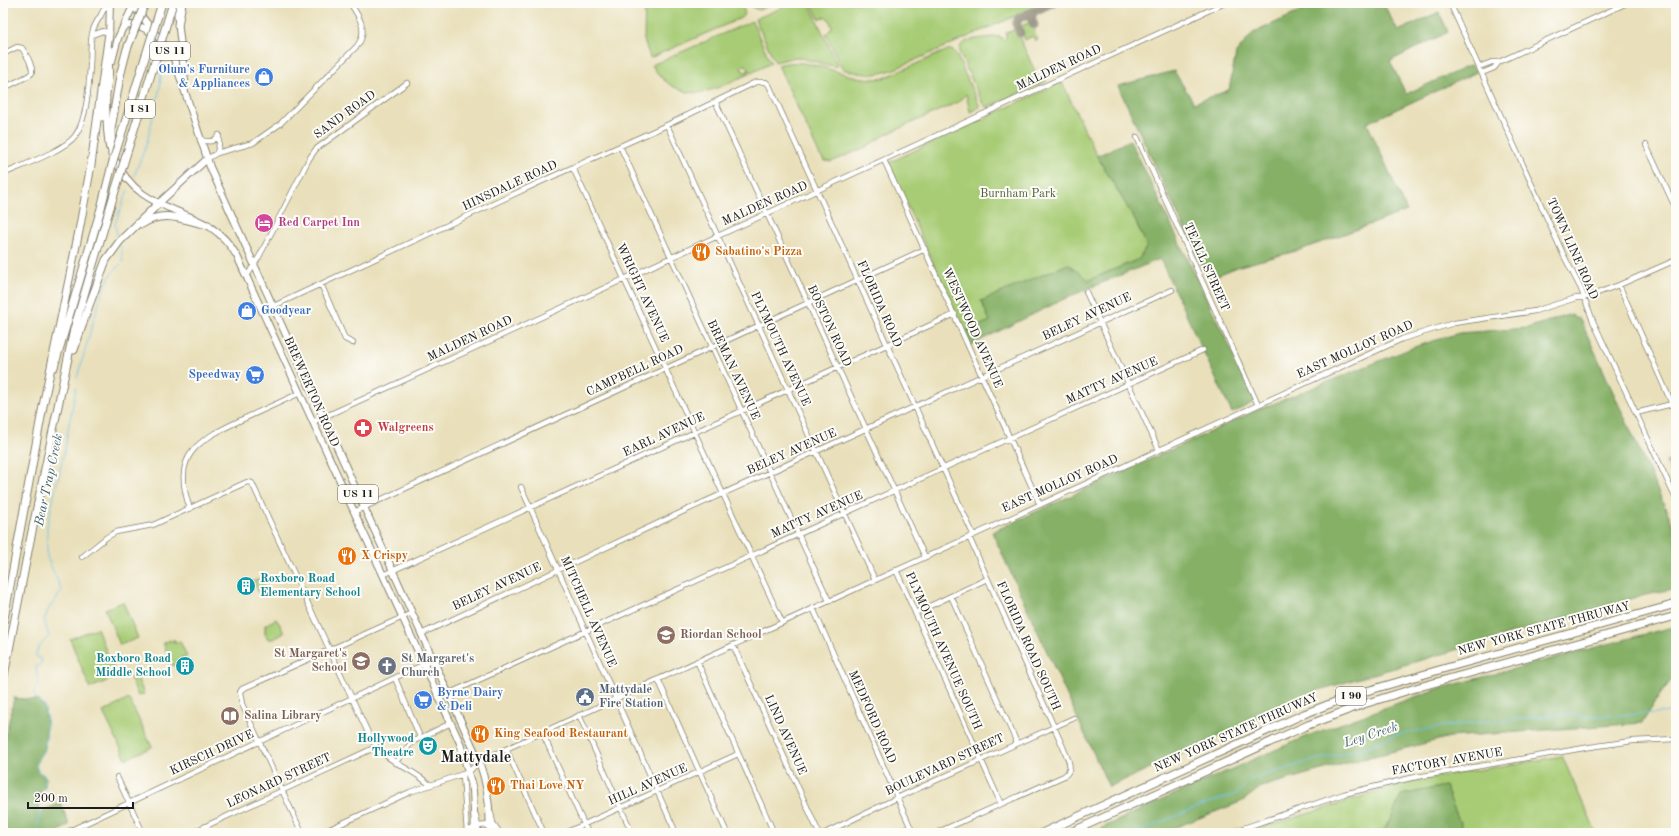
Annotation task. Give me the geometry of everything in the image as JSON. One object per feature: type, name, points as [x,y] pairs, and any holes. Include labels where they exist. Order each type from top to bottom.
[{"type":"highway","points":[[112,155],[111,129],[120,76],[127,49],[145,3]]},
{"type":"highway","name":"I 81","points":[[3,624],[43,406],[100,212],[113,161],[162,3]]},
{"type":"highway","name":"I 81","points":[[3,681],[29,546],[74,329],[108,214],[175,3]]},
{"type":"highway","points":[[178,25],[182,3]]},
{"type":"highway","points":[[91,165],[109,33]]},
{"type":"highway","points":[[43,406],[91,165],[106,99]]},
{"type":"highway","points":[[62,386],[86,311],[103,267],[111,251],[159,202]]},
{"type":"highway","points":[[128,233],[147,220],[156,217],[174,216],[208,225]]},
{"type":"highway","name":"NEW YORK STATE THRUWAY","points":[[1042,833],[1304,714],[1353,695],[1676,604]]},
{"type":"highway","name":"NEW YORK STATE THRUWAY","points":[[1070,833],[1308,725],[1364,704],[1676,616]]},
{"type":"main road","name":"BREWERTON ROAD","points":[[110,3],[110,74],[106,99],[107,130],[112,155],[127,180],[142,193],[208,225],[228,242],[237,256],[464,753],[466,773],[475,805],[476,829]]},
{"type":"main road","points":[[175,3],[189,106]]},
{"type":"main road","name":"BREWERTON ROAD","points":[[133,4],[173,56],[178,65],[189,106],[207,159],[479,761],[485,780],[488,800],[491,824],[489,833]]},
{"type":"main road","points":[[110,74],[112,58],[133,4]]},
{"type":"main road","points":[[123,27],[134,25],[141,26],[157,36]]},
{"type":"main road","points":[[159,202],[207,159]]},
{"type":"street","points":[[3,174],[68,143],[75,136],[84,112],[92,35],[106,5],[110,3]]},
{"type":"street","points":[[207,159],[217,153],[253,143],[280,124],[357,46],[362,37],[363,28],[350,3]]},
{"type":"street","name":"MALDEN ROAD","points":[[313,422],[817,192],[1225,3]]},
{"type":"street","points":[[1451,4],[1457,3]]},
{"type":"street","points":[[1479,67],[1492,62],[1499,62],[1627,3]]},
{"type":"street","name":"TOWN LINE ROAD","points":[[1451,4],[1593,321],[1676,499]]},
{"type":"street","points":[[92,35],[103,31],[109,33]]},
{"type":"street","points":[[3,86],[8,86],[32,73],[32,69],[22,48],[17,47],[4,52]]},
{"type":"street","points":[[1482,73],[1494,68],[1499,62]]},
{"type":"street","name":"HINSDALE ROAD","points":[[263,311],[620,146],[667,126],[756,82],[766,82]]},
{"type":"street","name":"FLORIDA ROAD","points":[[766,82],[769,85],[916,407],[944,469],[971,535]]},
{"type":"street","name":"SAND ROAD","points":[[247,276],[309,159],[316,149],[407,83]]},
{"type":"street","name":"BOSTON ROAD","points":[[716,102],[807,303],[925,557]]},
{"type":"street","name":"PLYMOUTH AVENUE","points":[[667,126],[875,580]]},
{"type":"street","points":[[200,140],[211,142],[218,135],[219,144],[217,153]]},
{"type":"street","name":"TEALL STREET","points":[[1137,137],[1258,405]]},
{"type":"street","points":[[1646,145],[1676,209]]},
{"type":"street","name":"BREMAN AVENUE","points":[[620,146],[829,601]]},
{"type":"street","name":"WESTWOOD AVENUE","points":[[884,160],[1040,505]]},
{"type":"street","name":"WRIGHT AVENUE","points":[[573,168],[782,622]]},
{"type":"street","name":"CAMPBELL ROAD","points":[[354,512],[925,249]]},
{"type":"street","name":"EAST MOLLOY ROAD","points":[[466,773],[479,761],[1402,339],[1423,331],[1465,320],[1535,311],[1576,298],[1584,298],[1619,285],[1676,260]]},
{"type":"street","points":[[321,284],[345,339],[353,343]]},
{"type":"street","points":[[1619,285],[1674,403],[1636,413]]},
{"type":"street","name":"BELEY AVENUE","points":[[421,634],[723,494],[1172,290]]},
{"type":"street","points":[[1086,292],[1159,450]]},
{"type":"street","name":"EARL AVENUE","points":[[383,575],[954,314]]},
{"type":"street","name":"MATTY AVENUE","points":[[439,698],[1203,350]]},
{"type":"street","points":[[190,508],[183,487],[183,479],[188,458],[196,446],[211,434],[300,393]]},
{"type":"street","points":[[82,557],[104,539],[116,532],[153,525],[248,482],[251,482],[255,486],[376,747],[395,763],[430,785]]},
{"type":"street","name":"MITCHELL AVENUE","points":[[521,487],[676,833]]},
{"type":"street","name":"FLORIDA ROAD SOUTH","points":[[971,535],[987,579],[1054,727],[1069,763],[1070,769],[1069,773],[1064,776],[1001,804]]},
{"type":"street","name":"PLYMOUTH AVENUE SOUTH","points":[[896,570],[1001,804]]},
{"type":"street","points":[[915,613],[987,579]]},
{"type":"street","points":[[951,596],[1017,743]]},
{"type":"street","name":"MEDFORD ROAD","points":[[813,608],[913,833]]},
{"type":"street","points":[[302,833],[242,704],[240,692],[242,689],[412,613]]},
{"type":"street","name":"LIND AVENUE","points":[[733,645],[819,833]]},
{"type":"street","name":"KIRSCH DRIVE","points":[[65,833],[433,660]]},
{"type":"street","points":[[697,661],[774,833]]},
{"type":"street","points":[[394,678],[420,738]]},
{"type":"street","points":[[658,679],[727,833]]},
{"type":"street","points":[[579,715],[632,833]]},
{"type":"street","name":"BOULEVARD STREET","points":[[825,833],[980,759],[1074,718]]},
{"type":"street","points":[[395,763],[407,745],[451,723]]},
{"type":"street","points":[[542,732],[588,833]]},
{"type":"street","name":"FACTORY AVENUE","points":[[1229,833],[1344,794],[1411,778],[1590,747],[1633,741],[1676,739]]},
{"type":"street","name":"LEONARD STREET","points":[[191,833],[376,747]]},
{"type":"street","points":[[506,749],[544,833]]},
{"type":"street","name":"HILL AVENUE","points":[[565,833],[738,754]]},
{"type":"street","points":[[322,833],[410,792],[466,773],[465,832],[491,824]]},
{"type":"street","points":[[118,777],[143,833]]},
{"type":"street","points":[[936,833],[1001,804]]},
{"type":"street","points":[[491,824],[495,833]]},
{"type":"street","points":[[491,824],[500,833]]},
{"type":"street","points":[[898,833],[910,827]]},
{"type":"street","points":[[476,829],[480,833]]},
{"type":"green space","points":[[645,3],[742,3],[745,14],[741,18],[650,58],[644,40]]},
{"type":"green space","points":[[750,3],[775,3],[759,10],[753,8]]},
{"type":"green space","points":[[793,3],[809,3],[837,64],[837,67],[796,57],[775,62],[755,19]]},
{"type":"green space","points":[[811,3],[1045,3],[897,68],[882,73],[870,74],[857,73],[842,69],[826,34],[832,28],[829,19],[826,17],[819,19]]},
{"type":"green space","points":[[1318,3],[1383,3],[1398,31],[1439,12],[1448,32],[1390,61],[1406,94],[1471,65],[1477,72],[1367,123],[1407,211],[1300,250],[1240,266],[1208,279],[1118,86],[1174,71],[1194,103],[1229,90],[1236,53],[1253,33]]},
{"type":"green space","points":[[752,21],[771,63],[751,73],[746,65],[741,67],[743,71],[746,72],[748,70],[749,74],[715,89],[695,93],[681,90],[667,83],[652,65]]},
{"type":"green space","points":[[1028,23],[1032,26],[1038,40],[1035,41],[1033,36],[1025,40],[1020,29],[1021,26]]},
{"type":"green space","points":[[1014,30],[1017,32],[1039,80],[1044,78],[1046,79],[1046,82],[986,107],[983,104],[960,54],[960,48],[963,44],[974,39],[999,36],[1004,40],[1006,38],[1006,33]]},
{"type":"green space","points":[[948,50],[952,50],[956,54],[980,107],[970,112],[966,94],[958,102],[885,135],[866,147],[831,162],[825,161],[820,156],[778,65],[805,63],[857,77],[871,79],[884,78]]},
{"type":"green space","name":"Burnham Park","points":[[1062,82],[1097,156],[1134,218],[1147,246],[1139,259],[1089,280],[981,301],[990,321],[964,332],[888,163]]},
{"type":"green space","points":[[1130,140],[1256,401],[1232,413],[1160,259],[1068,297],[971,345],[964,332],[990,321],[981,301],[1068,264],[1089,280],[1139,259],[1147,246],[1134,218],[1097,156]]},
{"type":"green space","points":[[1571,314],[1580,319],[1676,531],[1676,588],[1633,598],[1319,690],[1109,787],[992,532],[1260,409],[1417,346],[1459,333],[1527,328]]},
{"type":"green space","points":[[1676,459],[1676,483],[1666,462]]},
{"type":"green space","points":[[261,578],[266,590],[259,593],[254,581]]},
{"type":"green space","points":[[123,602],[138,638],[120,645],[105,609]]},
{"type":"green space","points":[[276,619],[284,633],[274,639],[268,639],[265,634],[265,625]]},
{"type":"green space","points":[[1676,626],[1676,674],[1642,723],[1450,737],[1339,765],[1261,787],[1243,801],[1161,833],[1091,833],[1168,797],[1307,736],[1434,690]]},
{"type":"green space","points":[[97,628],[117,677],[90,688],[70,639]]},
{"type":"green space","points":[[174,639],[175,643],[180,641],[187,657],[181,657],[182,660],[185,661],[173,666],[163,643],[171,640],[173,642]]},
{"type":"green space","points":[[136,675],[144,694],[138,696],[130,677]]},
{"type":"green space","points":[[14,698],[37,700],[44,705],[47,721],[45,749],[36,765],[38,771],[46,777],[45,788],[41,791],[39,812],[61,803],[69,825],[56,833],[3,833],[3,747]]},
{"type":"green space","points":[[129,699],[152,747],[126,759],[103,712]]},
{"type":"green space","points":[[1562,756],[1596,833],[1464,833],[1445,786],[1401,795],[1393,815],[1384,830],[1373,833],[1246,833],[1412,781]]},
{"type":"green space","points":[[1445,786],[1464,833],[1373,833],[1384,830],[1393,815],[1401,795]]},
{"type":"waterway","name":"Bear Trap Creek","points":[[134,176],[146,146],[160,88],[162,53]]},
{"type":"waterway","name":"Bear Trap Creek","points":[[117,235],[115,223],[128,190]]},
{"type":"waterway","name":"Bear Trap Creek","points":[[77,378],[102,292],[112,273],[123,262],[121,246]]},
{"type":"waterway","name":"Bear Trap Creek","points":[[38,833],[41,791],[45,788],[46,777],[38,771],[36,765],[45,749],[47,721],[44,705],[37,700],[34,693],[38,683],[36,667],[41,664],[42,660],[36,656],[36,653],[40,645],[49,636],[44,620],[50,607],[62,591],[47,557],[47,526],[66,444],[76,388]]},
{"type":"waterway","name":"Ley Creek","points":[[1135,833],[1200,806],[1236,794],[1252,779],[1314,760],[1362,749],[1395,735],[1445,726],[1569,714],[1585,717],[1676,712]]},
{"type":"taxiway","points":[[1020,33],[1016,24],[1019,18],[1052,3]]},
{"type":"taxiway","points":[[1034,25],[1031,17],[1035,10]]},
{"type":"place","name":"Olum's Furniture & Appliances","points":[[264,77]]},
{"type":"place","name":"Red Carpet Inn","points":[[264,223]]},
{"type":"place","name":"Sabatino's Pizza","points":[[701,252]]},
{"type":"place","name":"Goodyear","points":[[247,311]]},
{"type":"place","name":"Speedway","points":[[255,375]]},
{"type":"place","name":"Walgreens","points":[[363,428]]},
{"type":"place","name":"X Crispy","points":[[347,556]]},
{"type":"place","name":"Roxboro Road Elementary School","points":[[246,586]]},
{"type":"place","name":"Riordan School","points":[[666,635]]},
{"type":"place","name":"St Margaret's School","points":[[361,661]]},
{"type":"place","name":"Roxboro Road Middle School","points":[[185,666]]},
{"type":"place","name":"St Margaret's Church","points":[[387,666]]},
{"type":"place","name":"Mattydale Fire Station","points":[[585,697]]},
{"type":"place","name":"Byrne Dairy & Deli","points":[[423,700]]},
{"type":"place","name":"Salina Library","points":[[230,716]]},
{"type":"place","name":"King Seafood Restaurant","points":[[480,734]]},
{"type":"place","name":"Hollywood Theatre","points":[[428,746]]},
{"type":"place","name":"Thai Love NY","points":[[496,786]]},
{"type":"district","name":"Mattydale","points":[[476,758]]}]
